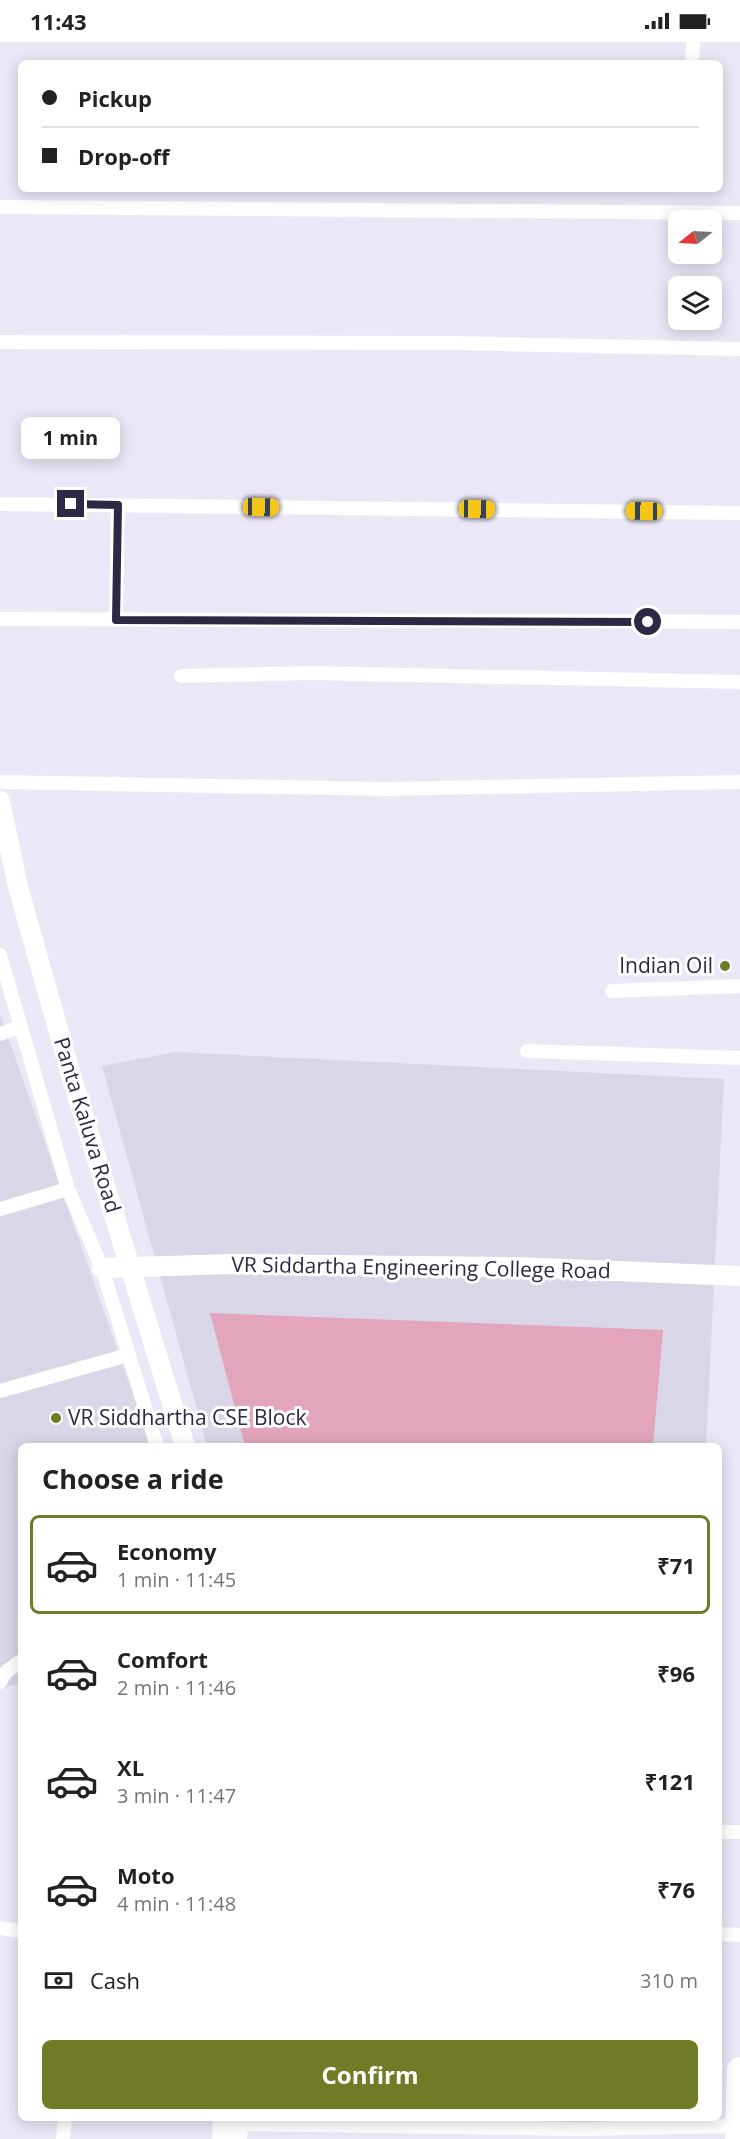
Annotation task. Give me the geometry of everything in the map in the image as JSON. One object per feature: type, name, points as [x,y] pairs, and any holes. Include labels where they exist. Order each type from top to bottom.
[{"type":"highway","points":[[738,2132],[740,2070]]},
{"type":"street","points":[[692,60],[693,42]]},
{"type":"street","points":[[0,207],[740,213]]},
{"type":"street","points":[[0,342],[439,343],[740,349]]},
{"type":"street","points":[[0,504],[740,513]]},
{"type":"street","points":[[116,620],[118,505]]},
{"type":"street","points":[[0,619],[740,622]]},
{"type":"street","points":[[181,676],[313,674],[740,682]]},
{"type":"street","points":[[0,782],[386,789],[740,782]]},
{"type":"street","name":"Panta Kaluva Road","points":[[0,801],[18,887],[71,1075],[184,1442]]},
{"type":"street","points":[[0,955],[68,1190],[102,1268],[156,1443]]},
{"type":"street","points":[[612,991],[740,986]]},
{"type":"street","points":[[0,1034],[20,1027]]},
{"type":"street","points":[[527,1051],[740,1058]]},
{"type":"street","points":[[0,1209],[68,1190]]},
{"type":"street","name":"VR Siddartha Engineering College Road","points":[[102,1268],[231,1264],[516,1267],[740,1276]]},
{"type":"street","points":[[0,1391],[128,1355]]},
{"type":"street","points":[[0,1682],[12,1666],[18,1663]]},
{"type":"street","points":[[722,1832],[740,1832]]},
{"type":"street","points":[[0,1928],[18,1930]]},
{"type":"street","points":[[722,1934],[740,1935]]},
{"type":"street","points":[[63,2139],[65,2121]]},
{"type":"street","points":[[222,2139],[234,2125],[486,2133],[583,2129],[738,2132]]},
{"type":"shaded area","points":[[0,1014],[150,1443],[18,1443],[18,1684],[0,1688]]},
{"type":"shaded area","points":[[175,1052],[724,1079],[706,1443],[206,1443],[102,1066]]},
{"type":"shaded area","points":[[210,1313],[663,1330],[653,1443],[244,1443]]},
{"type":"place","name":"Indian Oil","points":[[725,966]]},
{"type":"place","name":"VR Siddhartha CSE Block","points":[[56,1418]]},
{"type":"route","points":[[71,504],[118,505],[116,620],[648,622]]}]
